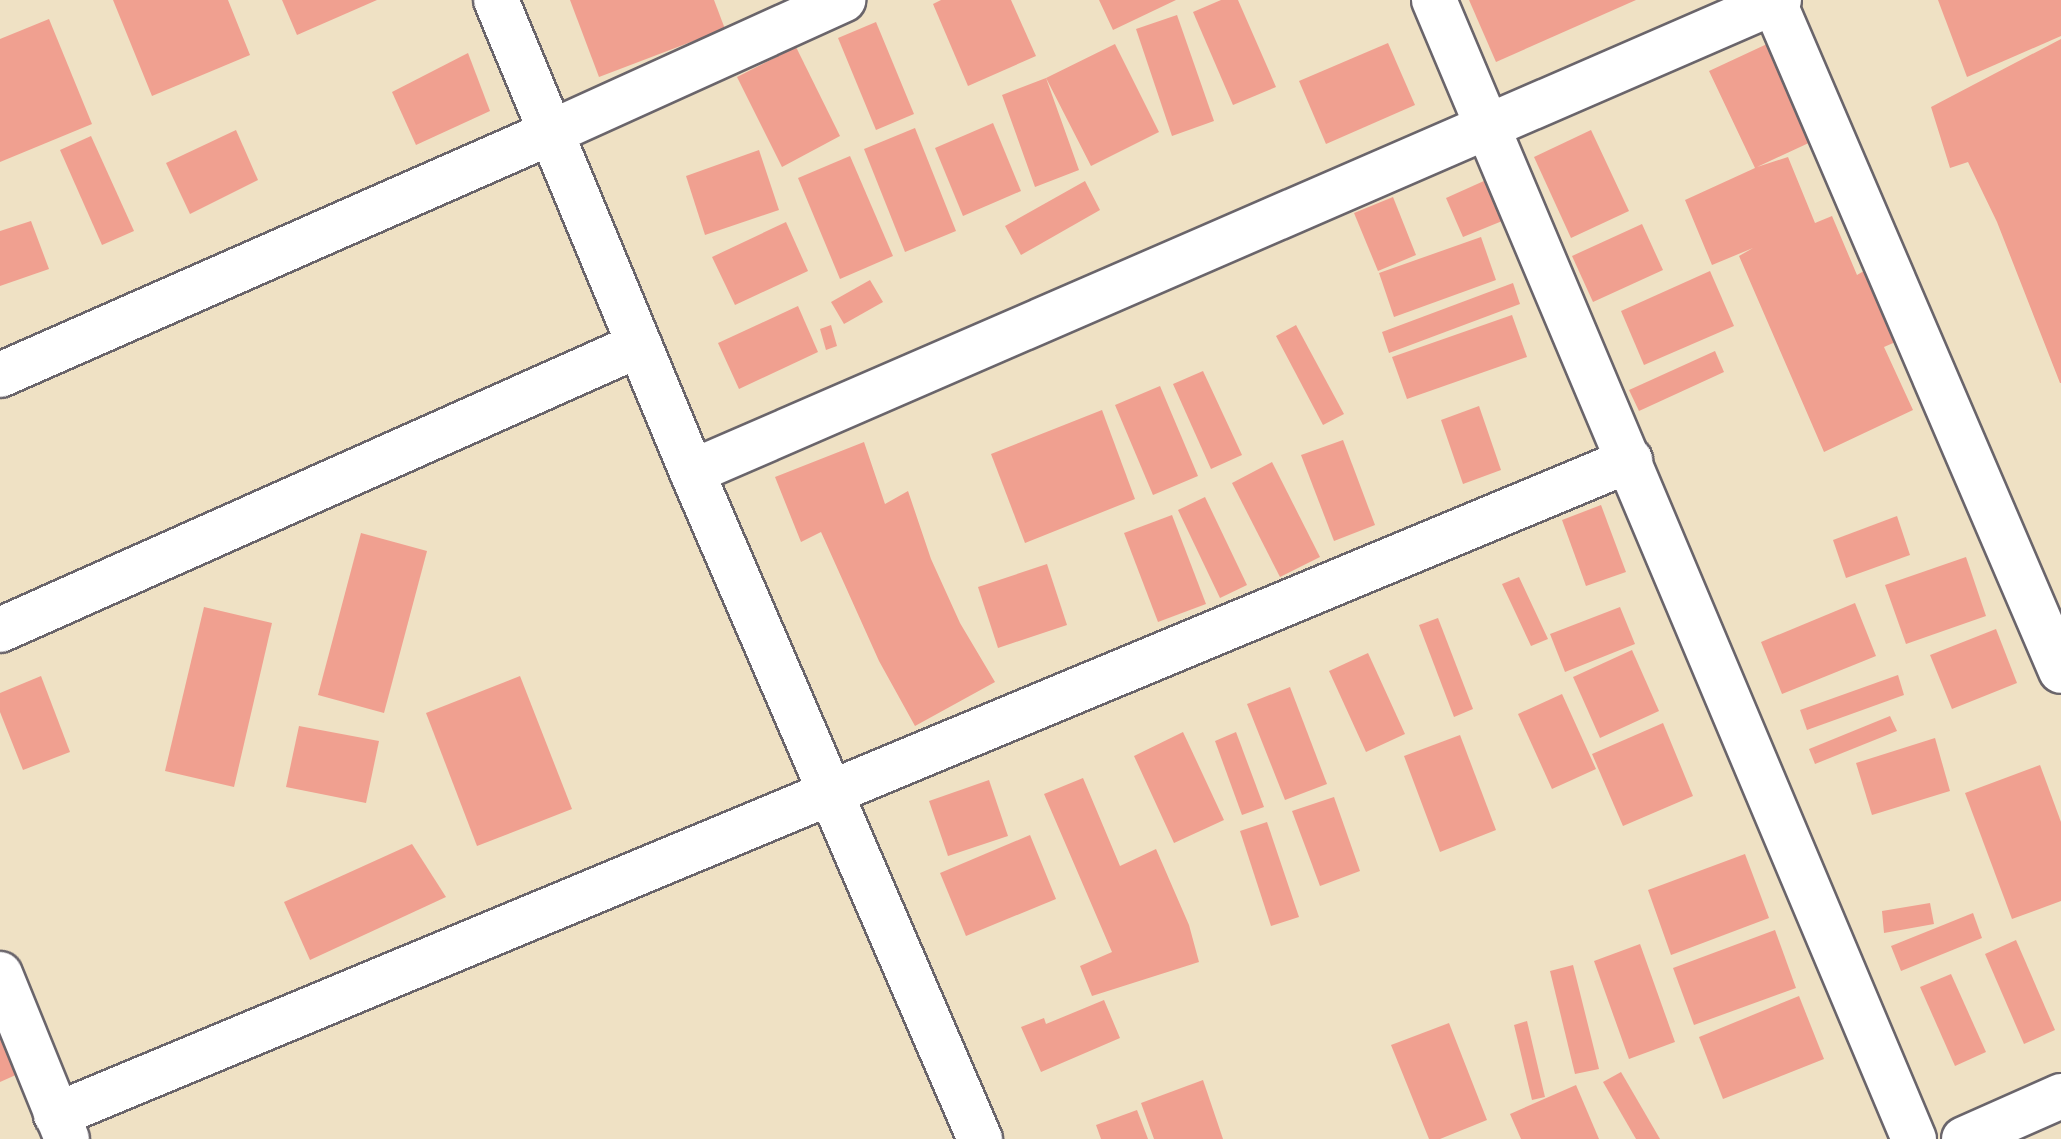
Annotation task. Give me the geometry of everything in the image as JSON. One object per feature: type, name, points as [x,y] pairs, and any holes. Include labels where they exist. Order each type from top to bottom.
[{"type":"street","points":[[496,0],[692,472],[980,1139]]},
{"type":"street","points":[[0,375],[843,0]]},
{"type":"street","points":[[1434,0],[1914,1139]]},
{"type":"street","points":[[692,472],[1490,128],[1775,1],[2061,671]]},
{"type":"street","points":[[0,630],[639,345]]},
{"type":"street","points":[[0,974],[61,1127],[830,794],[1630,460]]},
{"type":"street","points":[[1964,1139],[2061,1096]]},
{"type":"building","points":[[113,0],[228,0],[250,55],[152,96]]},
{"type":"building","points":[[282,0],[377,0],[297,35]]},
{"type":"building","points":[[570,0],[714,0],[725,29],[599,77]]},
{"type":"building","points":[[941,0],[1011,0],[1036,56],[968,86],[933,4]]},
{"type":"building","points":[[1099,0],[1176,0],[1113,30]]},
{"type":"building","points":[[1221,0],[1238,0],[1276,87],[1233,105],[1193,12]]},
{"type":"building","points":[[1469,0],[1636,0],[1496,62]]},
{"type":"building","points":[[1938,0],[2061,0],[2061,36],[1967,77]]},
{"type":"building","points":[[1177,15],[1214,121],[1172,136],[1136,29]]},
{"type":"building","points":[[49,19],[92,124],[0,162],[0,39]]},
{"type":"building","points":[[876,22],[914,114],[876,130],[838,38]]},
{"type":"building","points":[[2061,39],[2060,383],[1997,222],[1968,162],[1950,168],[1931,107]]},
{"type":"building","points":[[1388,43],[1415,105],[1326,144],[1299,81]]},
{"type":"building","points":[[1115,44],[1159,132],[1091,166],[1046,78]]},
{"type":"building","points":[[1767,44],[1792,96],[1826,135],[1757,167],[1788,157],[1815,223],[1832,216],[1857,275],[1869,268],[1900,340],[1884,347],[1913,410],[1824,452],[1739,256],[1753,248],[1712,265],[1685,200],[1755,168],[1709,71]]},
{"type":"building","points":[[796,47],[840,136],[782,167],[737,77]]},
{"type":"building","points":[[468,53],[490,111],[416,145],[392,92]]},
{"type":"building","points":[[1046,78],[1079,170],[1035,187],[1002,95]]},
{"type":"building","points":[[993,123],[1021,191],[963,216],[935,148]]},
{"type":"building","points":[[915,128],[956,231],[905,252],[864,149]]},
{"type":"building","points":[[236,130],[258,180],[190,214],[166,163]]},
{"type":"building","points":[[1591,130],[1629,211],[1571,238],[1534,157]]},
{"type":"building","points":[[91,136],[134,231],[102,245],[60,150]]},
{"type":"building","points":[[759,150],[779,210],[705,235],[686,176]]},
{"type":"building","points":[[850,156],[893,256],[840,279],[798,178]]},
{"type":"building","points":[[1495,176],[1512,217],[1463,237],[1446,198]]},
{"type":"building","points":[[1085,181],[1100,210],[1021,255],[1005,226]]},
{"type":"building","points":[[1393,197],[1416,255],[1378,271],[1354,213]]},
{"type":"building","points":[[31,221],[49,269],[0,286],[0,231]]},
{"type":"building","points":[[786,222],[808,271],[735,305],[712,257]]},
{"type":"building","points":[[1642,224],[1663,270],[1593,302],[1572,256]]},
{"type":"building","points":[[1481,237],[1496,280],[1394,317],[1379,273]]},
{"type":"building","points":[[1710,271],[1734,326],[1644,365],[1621,311]]},
{"type":"building","points":[[870,280],[883,302],[844,324],[831,302]]},
{"type":"building","points":[[1513,283],[1520,304],[1389,353],[1382,332]]},
{"type":"building","points":[[798,306],[818,352],[739,389],[718,343]]},
{"type":"building","points":[[1512,315],[1527,357],[1407,399],[1392,357]]},
{"type":"building","points":[[831,325],[837,346],[826,350],[820,329]]},
{"type":"building","points":[[1296,325],[1344,414],[1323,425],[1276,336]]},
{"type":"building","points":[[1715,351],[1724,372],[1639,411],[1629,390]]},
{"type":"building","points":[[1203,371],[1242,455],[1211,469],[1173,384]]},
{"type":"building","points":[[1160,386],[1198,476],[1153,495],[1115,405]]},
{"type":"building","points":[[1479,406],[1501,470],[1463,484],[1441,420]]},
{"type":"building","points":[[1102,410],[1135,499],[1025,543],[991,454]]},
{"type":"building","points":[[1343,440],[1375,525],[1334,541],[1301,455]]},
{"type":"building","points":[[864,442],[885,504],[908,491],[931,559],[960,623],[995,682],[915,726],[879,661],[821,532],[801,542],[775,477]]},
{"type":"building","points":[[1272,462],[1320,557],[1280,577],[1232,483]]},
{"type":"building","points":[[1205,497],[1247,585],[1220,598],[1178,510]]},
{"type":"building","points":[[1601,505],[1626,572],[1586,586],[1562,520]]},
{"type":"building","points":[[1172,515],[1206,604],[1158,622],[1124,533]]},
{"type":"building","points":[[1897,516],[1910,555],[1846,578],[1833,540]]},
{"type":"building","points":[[361,533],[427,551],[384,713],[318,695]]},
{"type":"building","points":[[1966,557],[1986,616],[1906,644],[1885,585]]},
{"type":"building","points":[[1047,564],[1067,625],[998,648],[978,587]]},
{"type":"building","points":[[1519,577],[1548,639],[1531,646],[1502,584]]},
{"type":"building","points":[[1855,603],[1876,656],[1782,694],[1761,642]]},
{"type":"building","points":[[204,607],[272,623],[234,787],[165,771]]},
{"type":"building","points":[[1620,607],[1635,644],[1565,672],[1550,634]]},
{"type":"building","points":[[1438,618],[1473,709],[1454,717],[1419,625]]},
{"type":"building","points":[[1996,629],[2017,683],[1952,709],[1930,655]]},
{"type":"building","points":[[1632,650],[1659,711],[1600,738],[1573,677]]},
{"type":"building","points":[[1368,653],[1405,734],[1366,752],[1329,671]]},
{"type":"building","points":[[1898,675],[1904,695],[1807,730],[1800,710]]},
{"type":"building","points":[[41,676],[70,752],[23,770],[0,712],[0,693]]},
{"type":"building","points":[[520,676],[572,809],[477,846],[426,713]]},
{"type":"building","points":[[1290,687],[1327,784],[1285,800],[1247,704]]},
{"type":"building","points":[[1562,694],[1596,769],[1552,789],[1518,714]]},
{"type":"building","points":[[1890,716],[1897,731],[1815,764],[1809,749]]},
{"type":"building","points":[[1663,723],[1693,796],[1623,826],[1592,754]]},
{"type":"building","points":[[299,726],[379,741],[366,803],[286,787]]},
{"type":"building","points":[[1183,732],[1224,820],[1174,843],[1134,756]]},
{"type":"building","points":[[1236,732],[1264,807],[1242,815],[1215,741]]},
{"type":"building","points":[[1460,735],[1496,830],[1440,852],[1404,756]]},
{"type":"building","points":[[1935,738],[1950,791],[1872,815],[1856,763]]},
{"type":"building","points":[[2040,765],[2061,822],[2061,901],[2012,919],[1965,793]]},
{"type":"building","points":[[1083,778],[1120,866],[1156,849],[1189,925],[1199,962],[1092,996],[1080,966],[1112,952],[1044,794]]},
{"type":"building","points":[[989,780],[1008,836],[948,856],[929,801]]},
{"type":"building","points":[[1334,797],[1360,871],[1320,886],[1292,811]]},
{"type":"building","points":[[1267,822],[1299,917],[1271,926],[1240,831]]},
{"type":"building","points":[[1030,835],[1056,899],[966,936],[940,873]]},
{"type":"building","points":[[412,844],[446,897],[310,960],[284,902]]},
{"type":"building","points":[[1745,854],[1769,918],[1671,955],[1648,890]]},
{"type":"building","points":[[1930,903],[1934,924],[1884,933],[1882,911]]},
{"type":"building","points":[[1973,913],[1982,938],[1901,971],[1891,946]]},
{"type":"building","points":[[1775,930],[1796,988],[1694,1025],[1673,968]]},
{"type":"building","points":[[2016,940],[2055,1030],[2024,1044],[1985,954]]},
{"type":"building","points":[[1640,944],[1675,1042],[1629,1059],[1594,961]]},
{"type":"building","points":[[1573,965],[1599,1069],[1575,1074],[1550,971]]},
{"type":"building","points":[[1951,974],[1986,1052],[1955,1066],[1920,987]]},
{"type":"building","points":[[1799,996],[1824,1059],[1723,1099],[1699,1037]]},
{"type":"building","points":[[1104,1000],[1120,1038],[1041,1072],[1021,1027],[1044,1018],[1046,1024]]},
{"type":"building","points":[[1527,1021],[1545,1097],[1532,1100],[1514,1025]]},
{"type":"building","points":[[1449,1023],[1487,1120],[1440,1139],[1429,1139],[1391,1045]]},
{"type":"building","points":[[0,1030],[18,1074],[0,1082]]},
{"type":"building","points":[[1621,1072],[1660,1139],[1636,1139],[1603,1082]]},
{"type":"building","points":[[1203,1080],[1223,1139],[1154,1139],[1141,1103]]},
{"type":"building","points":[[1576,1085],[1599,1139],[1521,1139],[1510,1114]]},
{"type":"building","points":[[1137,1110],[1148,1139],[1101,1139],[1096,1125]]}]
